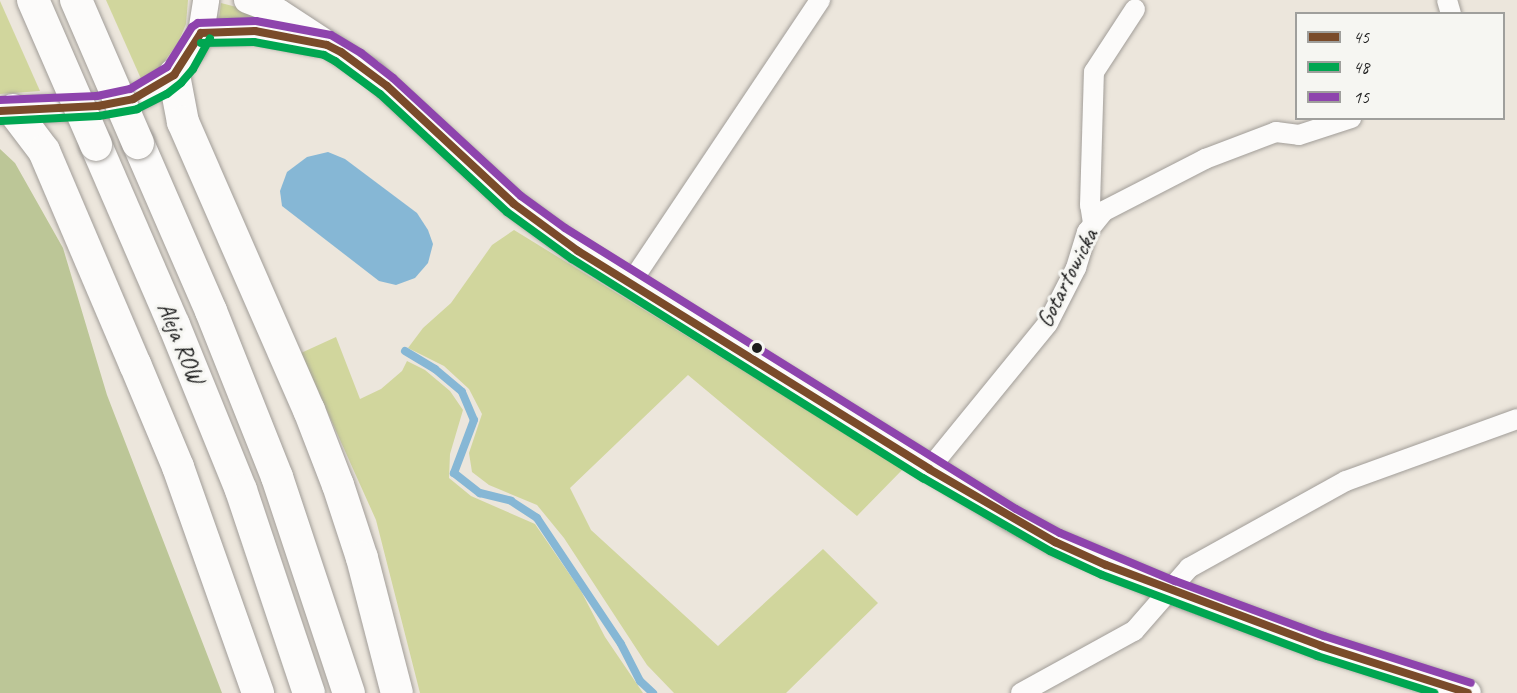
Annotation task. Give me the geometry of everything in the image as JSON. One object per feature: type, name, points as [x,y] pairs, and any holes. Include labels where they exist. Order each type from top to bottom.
[{"type":"main road","name":"Aleja ROW","points":[[33,0],[174,325],[237,479],[309,693]]},
{"type":"main road","name":"Aleja ROW","points":[[76,0],[211,311],[273,466],[322,605],[349,693]]},
{"type":"main road","points":[[174,75],[183,122],[309,410],[338,485],[362,558],[397,693]]},
{"type":"main road","points":[[7,111],[44,151],[178,467],[258,693]]},
{"type":"street","points":[[7,111],[118,102],[146,93],[174,75],[184,63],[201,33],[206,0]]},
{"type":"street","points":[[247,0],[279,12],[355,61],[387,86],[533,219],[630,284],[929,469],[1055,542],[1171,591],[1321,646],[1468,693]]},
{"type":"street","points":[[630,284],[820,0]]},
{"type":"street","points":[[1093,223],[1090,205],[1094,72],[1136,9]]},
{"type":"street","points":[[201,33],[255,32],[327,45]]},
{"type":"street","name":"Gotartowicka","points":[[929,469],[1048,323],[1076,268],[1093,223],[1104,211],[1205,159],[1276,132],[1299,135],[1345,120]]},
{"type":"street","points":[[1021,693],[1134,632],[1189,568],[1346,482],[1517,419]]},
{"type":"green space","points":[[106,0],[188,0],[186,24],[178,43],[158,70],[142,81]]},
{"type":"green space","points":[[0,1],[40,91],[0,94]]},
{"type":"green space","points":[[221,3],[248,10],[276,21],[219,19]]},
{"type":"green space","points":[[0,149],[15,163],[63,248],[107,395],[222,693],[0,693]]},
{"type":"green space","points":[[514,230],[903,469],[857,516],[688,375],[570,488],[591,530],[718,646],[823,549],[878,603],[786,693],[674,693],[647,665],[564,538],[537,505],[489,485],[472,472],[469,453],[482,414],[469,389],[444,366],[408,348],[423,328],[451,303],[492,245]]},
{"type":"green space","points":[[336,337],[360,399],[381,389],[402,371],[407,361],[425,370],[450,391],[463,410],[450,454],[449,478],[471,496],[535,524],[581,591],[605,637],[643,693],[420,693],[376,520],[301,353]]},
{"type":"water","points":[[328,152],[345,159],[417,213],[428,230],[433,244],[428,263],[415,278],[396,285],[379,281],[282,206],[280,191],[287,172],[307,157]]},
{"type":"waterway","points":[[405,351],[435,369],[462,392],[474,420],[454,473],[480,493],[511,501],[537,518],[621,644],[640,681],[653,693]]},
{"type":"transit line","name":"15","points":[[0,100],[97,96],[130,89],[167,67],[192,27],[198,23],[256,21],[331,35],[361,53],[393,78],[521,196],[565,228],[1016,509],[1060,533],[1175,581],[1324,636],[1471,683]]},
{"type":"transit line","name":"45","points":[[201,33],[255,31],[327,45],[341,52],[387,86],[514,204],[578,251],[929,469],[1055,542],[1106,565],[1321,646],[1468,693]]},
{"type":"transit line","name":"45","points":[[0,111],[98,106],[133,99],[174,75],[201,33]]},
{"type":"transit line","name":"48","points":[[1,121],[99,116],[137,109],[167,94],[181,83],[193,69],[210,38]]},
{"type":"transit line","name":"48","points":[[201,43],[254,42],[324,55],[335,61],[380,94],[507,212],[572,259],[923,478],[1050,551],[1102,575],[1317,656],[1434,693]]}]
